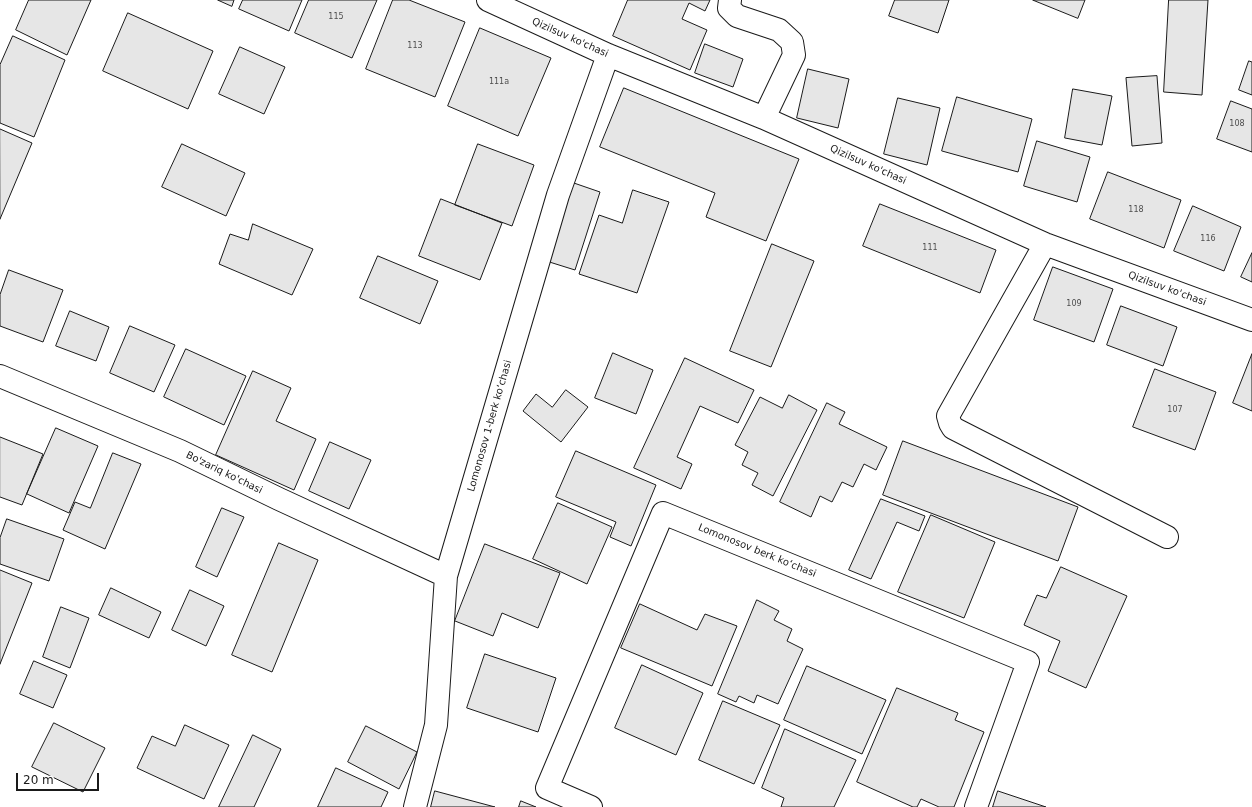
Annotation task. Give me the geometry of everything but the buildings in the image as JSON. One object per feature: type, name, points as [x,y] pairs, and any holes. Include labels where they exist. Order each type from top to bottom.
[{"type":"street","name":"Qizilsuv ko'chasi","points":[[488,0],[608,55],[764,118],[1045,244],[1252,320]]},
{"type":"street","points":[[730,0],[729,8],[737,16],[779,30],[792,42],[794,55],[764,118]]},
{"type":"street","name":"Lomonosov 1-berk koʻchasi","points":[[415,807],[436,725],[446,576],[558,195],[608,55]]},
{"type":"street","points":[[1045,244],[948,416],[950,423],[953,428],[1167,537]]},
{"type":"street","name":"Bo'zariq ko'chasi","points":[[0,376],[180,451],[279,499],[446,576]]},
{"type":"street","name":"Lomonosov berk koʻchasi","points":[[590,807],[547,788],[664,513],[1028,662],[976,807]]}]
